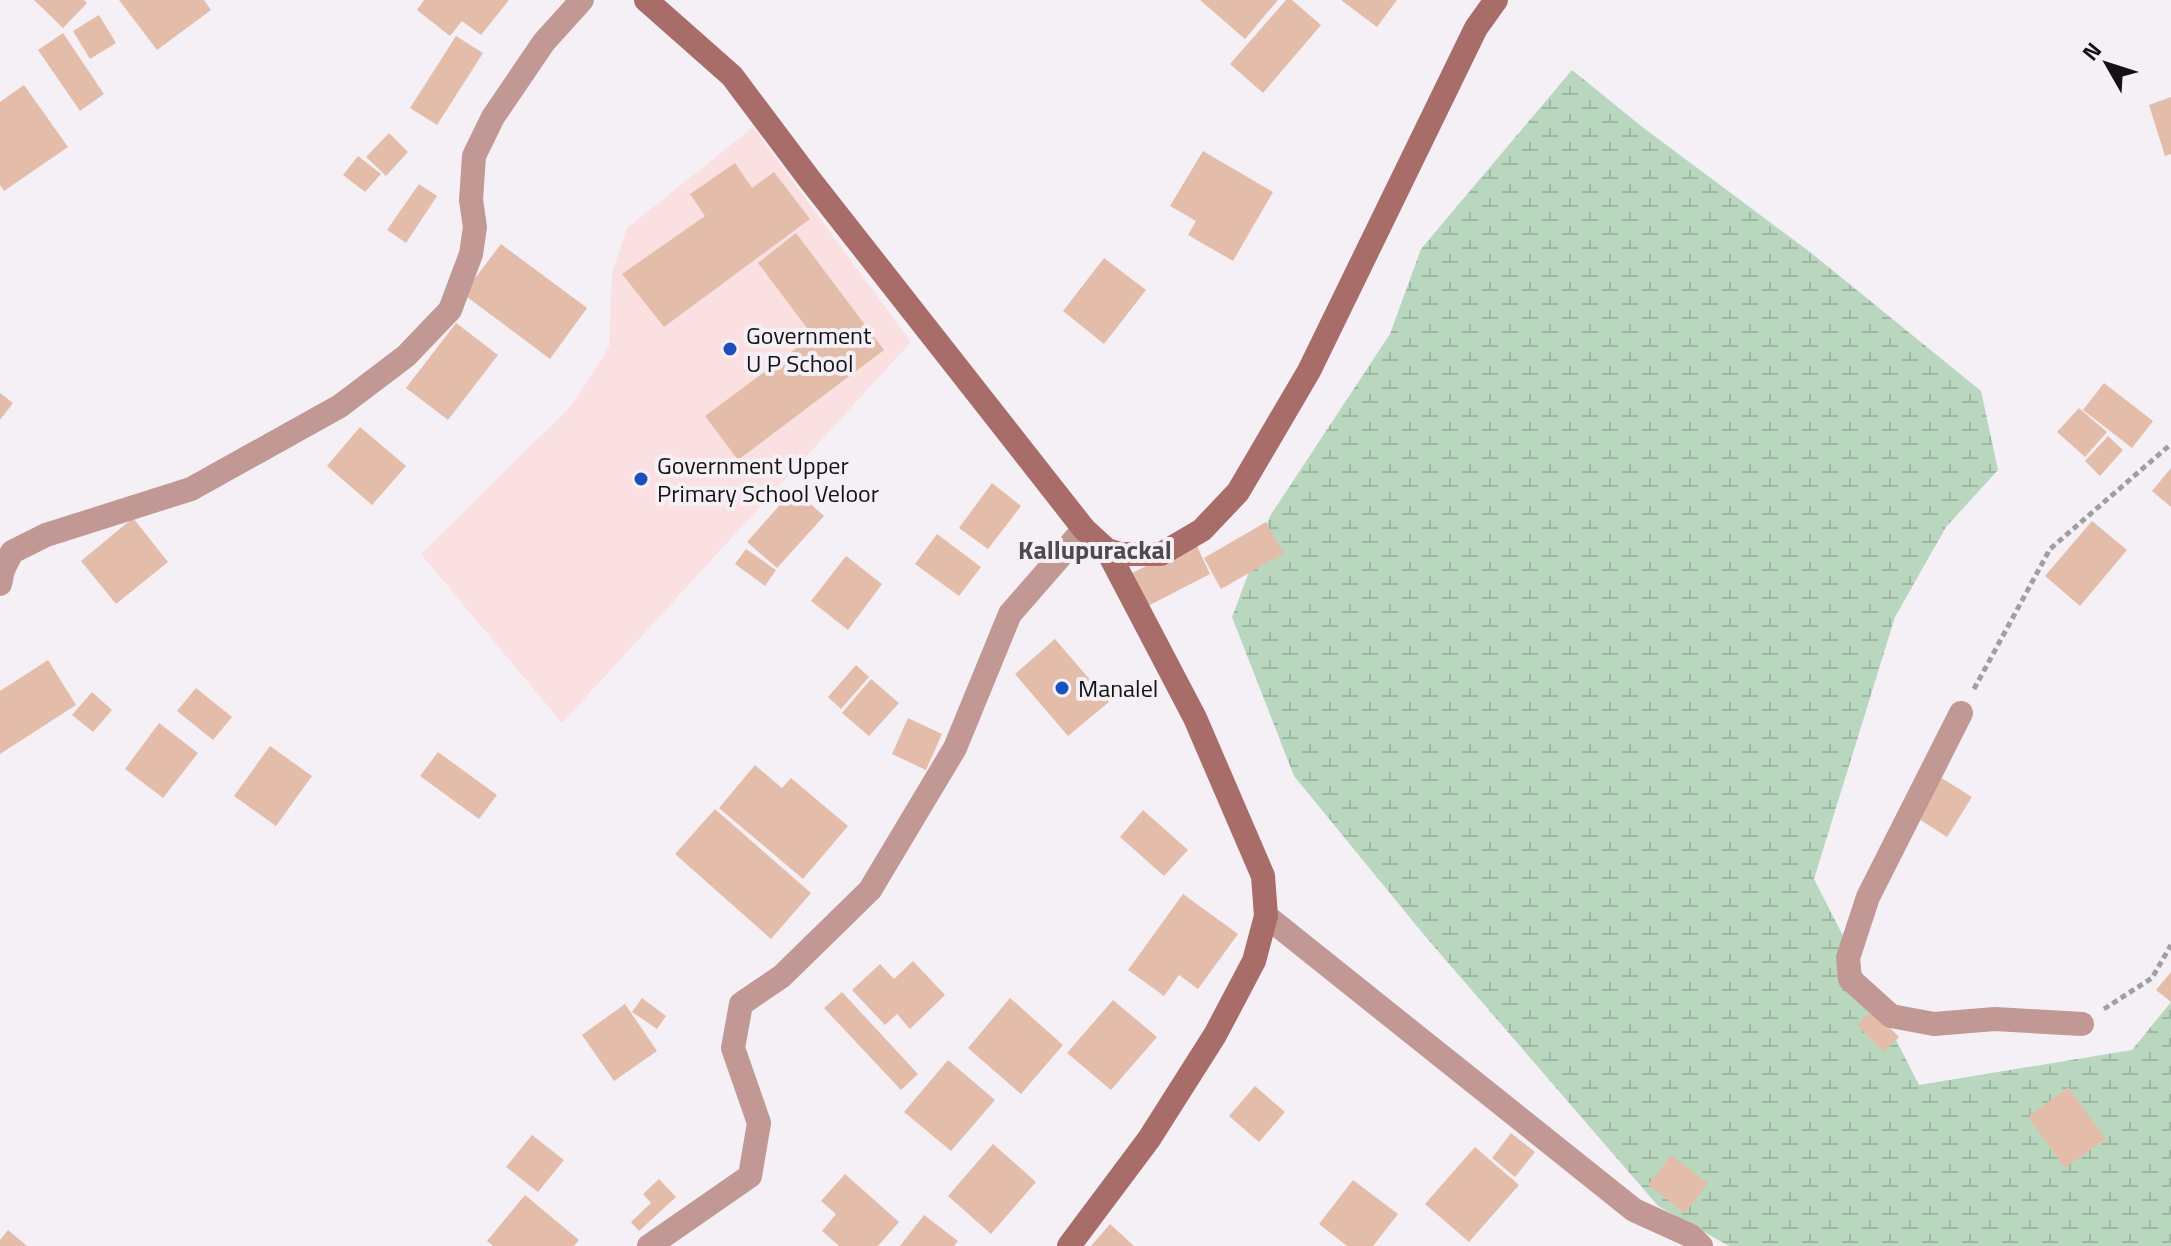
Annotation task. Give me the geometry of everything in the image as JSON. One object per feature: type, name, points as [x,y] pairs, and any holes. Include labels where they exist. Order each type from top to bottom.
[{"type":"street","points":[[0,584],[12,552],[46,535],[191,489],[340,406],[406,356],[450,310],[471,254],[475,227],[471,200],[474,156],[493,117],[544,42],[582,0]]},
{"type":"street","points":[[646,0],[732,76],[1084,529],[1107,550],[1195,718],[1263,876],[1266,916],[1254,961],[1215,1035],[1149,1139],[1069,1246]]},
{"type":"street","points":[[1107,550],[1120,554],[1161,554],[1202,530],[1238,492],[1309,371],[1476,28],[1496,0]]},
{"type":"street","points":[[649,1246],[750,1176],[759,1123],[733,1048],[741,1004],[782,976],[870,890],[955,748],[1010,614],[1084,529]]},
{"type":"street","points":[[1961,713],[1868,897],[1848,958],[1850,979],[1891,1016],[1934,1024],[1995,1019],[2082,1024]]},
{"type":"street","points":[[1266,916],[1634,1210],[1691,1236],[1701,1246]]},
{"type":"path","points":[[1961,713],[2050,549],[2171,444]]},
{"type":"shaded area","name":"Government Upper Primary School Veloor","points":[[753,127],[911,342],[562,723],[421,554],[572,405],[609,347],[612,273],[627,228]]},
{"type":"green space","points":[[1572,70],[1641,126],[1810,252],[1981,391],[1998,470],[1946,527],[1895,617],[1814,879],[1919,1085],[2132,1050],[2171,1002],[2171,1246],[1729,1246],[1658,1206],[1425,936],[1294,776],[1232,617],[1270,516],[1390,334],[1421,249]]},
{"type":"building","points":[[34,0],[84,0],[87,3],[63,28]]},
{"type":"building","points":[[119,0],[204,0],[211,10],[157,50]]},
{"type":"building","points":[[424,0],[509,0],[481,35],[462,21],[450,36],[417,10]]},
{"type":"building","points":[[1200,0],[1278,0],[1245,39]]},
{"type":"building","points":[[1286,0],[1292,0],[1321,25],[1263,93],[1230,64]]},
{"type":"building","points":[[1341,0],[1397,0],[1377,27]]},
{"type":"building","points":[[99,15],[116,43],[90,59],[73,31]]},
{"type":"building","points":[[63,33],[104,94],[80,111],[38,50]]},
{"type":"building","points":[[456,36],[483,53],[437,125],[410,108]]},
{"type":"building","points":[[24,85],[68,147],[4,191],[0,185],[0,102]]},
{"type":"building","points":[[2171,97],[2171,154],[2165,156],[2149,105]]},
{"type":"building","points":[[389,133],[408,152],[386,176],[366,157]]},
{"type":"building","points":[[1203,151],[1273,192],[1233,261],[1188,235],[1196,221],[1170,206]]},
{"type":"building","points":[[358,156],[381,174],[365,192],[343,175]]},
{"type":"building","points":[[735,163],[752,188],[774,172],[810,219],[664,327],[622,274],[705,216],[690,194]]},
{"type":"building","points":[[419,184],[437,196],[406,243],[387,230]]},
{"type":"building","points":[[796,233],[884,350],[738,460],[705,416],[813,336],[758,263]]},
{"type":"building","points":[[501,244],[587,308],[550,359],[463,294]]},
{"type":"building","points":[[1104,258],[1146,290],[1104,344],[1063,311]]},
{"type":"building","points":[[456,323],[498,355],[448,420],[406,388]]},
{"type":"building","points":[[2104,383],[2153,421],[2132,448],[2083,410]]},
{"type":"building","points":[[0,393],[13,403],[0,420]]},
{"type":"building","points":[[2079,408],[2107,432],[2085,457],[2057,432]]},
{"type":"building","points":[[360,427],[406,466],[372,505],[327,466]]},
{"type":"building","points":[[2108,436],[2123,450],[2100,476],[2085,461]]},
{"type":"building","points":[[2171,468],[2171,507],[2152,491]]},
{"type":"building","points":[[992,483],[1021,506],[988,549],[959,528]]},
{"type":"building","points":[[794,489],[824,516],[777,568],[747,542]]},
{"type":"building","points":[[133,518],[168,562],[116,604],[81,561]]},
{"type":"building","points":[[2092,521],[2127,550],[2080,606],[2045,576]]},
{"type":"building","points":[[1266,522],[1284,553],[1221,589],[1204,558]]},
{"type":"building","points":[[937,534],[981,567],[959,596],[915,564]]},
{"type":"building","points":[[1195,542],[1210,574],[1146,607],[1130,574]]},
{"type":"building","points":[[746,549],[776,570],[765,586],[735,564]]},
{"type":"building","points":[[846,556],[882,584],[848,630],[811,601]]},
{"type":"building","name":"Manalel","points":[[1055,639],[1109,702],[1068,736],[1015,674]]},
{"type":"building","points":[[48,660],[76,705],[0,754],[0,691]]},
{"type":"building","points":[[856,665],[869,677],[841,709],[828,697]]},
{"type":"building","points":[[871,679],[899,703],[869,736],[842,713]]},
{"type":"building","points":[[196,688],[232,717],[213,740],[177,711]]},
{"type":"building","points":[[92,692],[112,710],[93,732],[72,715]]},
{"type":"building","points":[[908,718],[942,734],[926,770],[892,754]]},
{"type":"building","points":[[159,723],[198,753],[163,798],[125,769]]},
{"type":"building","points":[[270,746],[312,776],[276,826],[234,796]]},
{"type":"building","points":[[438,752],[497,795],[479,819],[420,776]]},
{"type":"building","points":[[755,765],[782,788],[791,778],[848,826],[803,879],[719,808]]},
{"type":"building","points":[[1940,777],[1972,797],[1947,837],[1914,816]]},
{"type":"building","points":[[715,809],[811,893],[771,939],[675,854]]},
{"type":"building","points":[[1143,810],[1188,850],[1164,876],[1120,837]]},
{"type":"building","points":[[1183,894],[1238,934],[1198,989],[1179,975],[1164,996],[1128,970]]},
{"type":"building","points":[[913,961],[945,995],[910,1029],[897,1014],[885,1025],[852,990],[880,964],[894,979]]},
{"type":"building","points":[[2171,972],[2171,1002],[2156,990]]},
{"type":"building","points":[[842,992],[918,1074],[901,1090],[824,1008]]},
{"type":"building","points":[[642,998],[666,1016],[657,1029],[632,1012]]},
{"type":"building","points":[[1010,998],[1063,1045],[1021,1094],[968,1048]]},
{"type":"building","points":[[1113,1000],[1157,1037],[1111,1090],[1067,1053]]},
{"type":"building","points":[[625,1004],[657,1051],[614,1081],[582,1035]]},
{"type":"building","points":[[1872,1010],[1899,1037],[1884,1052],[1857,1025]]},
{"type":"building","points":[[948,1060],[995,1100],[951,1151],[904,1112]]},
{"type":"building","points":[[1255,1086],[1285,1112],[1259,1142],[1229,1116]]},
{"type":"building","points":[[2068,1087],[2106,1139],[2065,1168],[2028,1117]]},
{"type":"building","points":[[1511,1133],[1535,1152],[1515,1177],[1492,1158]]},
{"type":"building","points":[[532,1135],[564,1160],[538,1192],[506,1167]]},
{"type":"building","points":[[993,1144],[1036,1182],[991,1234],[948,1196]]},
{"type":"building","points":[[1475,1147],[1519,1185],[1469,1242],[1425,1204]]},
{"type":"building","points":[[1671,1155],[1708,1183],[1685,1213],[1648,1185]]},
{"type":"building","points":[[845,1174],[899,1222],[878,1246],[839,1246],[822,1231],[836,1214],[821,1201]]},
{"type":"building","points":[[659,1179],[676,1197],[639,1231],[631,1222],[651,1203],[643,1194]]},
{"type":"building","points":[[1353,1180],[1398,1214],[1373,1246],[1347,1246],[1319,1224]]},
{"type":"building","points":[[525,1195],[579,1240],[574,1246],[493,1246],[487,1241]]},
{"type":"building","points":[[924,1215],[958,1241],[954,1246],[900,1246]]},
{"type":"building","points":[[1110,1224],[1134,1246],[1091,1246]]},
{"type":"building","points":[[8,1230],[27,1246],[0,1246],[0,1240]]},
{"type":"place","name":"Government U P School","points":[[730,349]]},
{"type":"place","name":"Government Upper Primary School Veloor","points":[[641,479]]},
{"type":"place","name":"Manalel","points":[[1062,688]]},
{"type":"district","name":"Kallupurackal","points":[[1095,549]]}]
